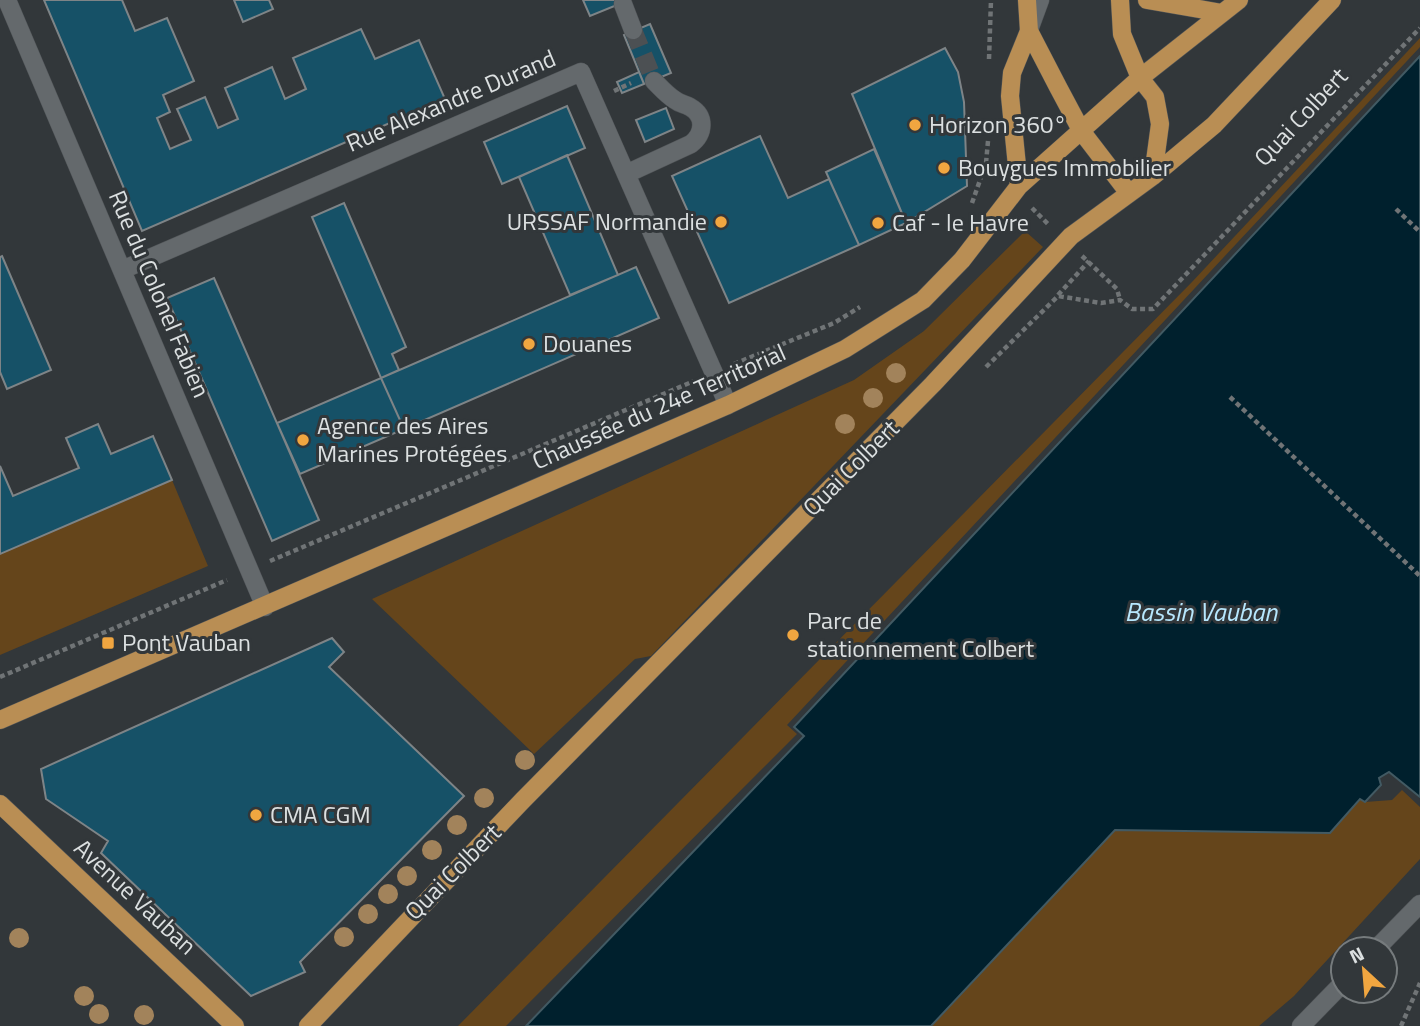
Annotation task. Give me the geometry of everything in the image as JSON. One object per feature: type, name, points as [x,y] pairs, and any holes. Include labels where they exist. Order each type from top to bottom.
[{"type":"main road","points":[[1027,0],[1029,32],[1082,132],[1128,192]]},
{"type":"main road","points":[[1119,0],[1122,34],[1140,78],[1156,97],[1160,124],[1153,176]]},
{"type":"main road","points":[[1147,0],[1222,13]]},
{"type":"main road","points":[[1019,186],[1140,78],[1239,0]]},
{"type":"main road","name":"Quai Colbert","points":[[308,1026],[523,800],[933,384],[1066,241],[1128,192],[1153,176],[1214,125],[1332,0]]},
{"type":"main road","points":[[1019,186],[1010,96],[1012,73],[1029,32]]},
{"type":"main road","name":"Chaussée du 24e Territorial","points":[[0,720],[728,405],[845,349],[923,300],[962,260],[1019,186]]},
{"type":"main road","name":"Avenue Vauban","points":[[0,804],[235,1026]]},
{"type":"street","name":"Rue du Colonel Fabien","points":[[7,0],[265,607]]},
{"type":"street","points":[[1029,32],[1040,0]]},
{"type":"street","points":[[623,4],[634,30]]},
{"type":"street","name":"Rue Alexandre Durand","points":[[122,270],[581,72],[728,405]]},
{"type":"street","points":[[626,174],[691,144],[699,138],[703,129],[699,115],[678,102],[654,81]]},
{"type":"street","points":[[1390,935],[1420,904]]},
{"type":"street","points":[[1301,1026],[1329,997]]},
{"type":"path","points":[[989,66],[991,0]]},
{"type":"path","name":"Quai Colbert","points":[[1058,296],[1101,303],[1120,300],[1132,309],[1153,309],[1420,28]]},
{"type":"path","points":[[969,209],[986,163],[988,130]]},
{"type":"path","points":[[1396,209],[1420,232]]},
{"type":"path","points":[[984,369],[1058,296],[1089,261]]},
{"type":"path","points":[[0,677],[834,323],[867,303]]},
{"type":"path","points":[[1230,397],[1420,576]]},
{"type":"path","points":[[1401,1026],[1420,983]]},
{"type":"shaded area","points":[[1420,38],[1420,47],[787,725],[797,734],[506,1026],[458,1026],[1192,282]]},
{"type":"shaded area","points":[[1025,231],[1043,247],[651,656],[635,659],[534,754],[372,599],[854,380],[924,331]]},
{"type":"shaded area","points":[[172,480],[208,566],[0,655],[0,554]]},
{"type":"shaded area","points":[[1402,790],[1420,807],[1420,859],[1350,935],[1329,935],[1329,958],[1294,996],[1259,1026],[931,1026],[1115,830],[1330,833],[1360,799],[1365,802],[1392,800]]},
{"type":"water","name":"Bassin Vauban","points":[[1420,56],[1420,797],[1389,772],[1379,778],[1381,785],[1365,802],[1360,799],[1330,833],[1115,830],[931,1026],[526,1026],[804,736],[794,727]]},
{"type":"building","points":[[44,0],[122,0],[135,31],[167,18],[194,81],[163,95],[170,112],[157,118],[170,149],[191,140],[177,109],[205,97],[218,128],[238,119],[225,88],[272,67],[285,99],[306,89],[293,58],[361,29],[375,59],[419,40],[445,99],[142,231]]},
{"type":"building","points":[[234,0],[269,0],[273,9],[243,22]]},
{"type":"building","points":[[583,0],[629,0],[590,16]]},
{"type":"building","points":[[650,24],[671,73],[644,84],[624,35]]},
{"type":"building","name":"Horizon 360°","points":[[945,48],[958,72],[964,102],[967,186],[906,223],[852,94]]},
{"type":"building","points":[[639,72],[644,84],[622,93],[617,82]]},
{"type":"building","points":[[567,106],[585,148],[502,184],[484,142]]},
{"type":"building","points":[[666,108],[674,129],[645,142],[636,120]]},
{"type":"building","points":[[760,136],[788,198],[829,179],[859,245],[729,303],[672,176]]},
{"type":"building","points":[[874,149],[906,223],[859,245],[826,172]]},
{"type":"building","points":[[567,155],[618,275],[570,295],[519,177]]},
{"type":"building","points":[[344,203],[406,347],[392,354],[399,370],[381,378],[312,217]]},
{"type":"building","points":[[2,256],[51,370],[7,389],[0,372]]},
{"type":"building","name":"Douanes","points":[[636,267],[659,318],[404,429],[381,378]]},
{"type":"building","points":[[214,278],[319,520],[272,541],[167,298]]},
{"type":"building","points":[[381,378],[404,429],[300,474],[277,423]]},
{"type":"building","points":[[98,424],[111,454],[153,436],[172,480],[0,554],[0,466],[13,496],[79,468],[66,438]]},
{"type":"building","name":"CMA CGM","points":[[332,638],[344,652],[329,667],[464,796],[300,962],[305,972],[251,996],[101,853],[108,841],[46,799],[41,769]]},
{"type":"tunnel","points":[[633,30],[654,81]]},
{"type":"place","name":"Horizon 360°","points":[[915,125]]},
{"type":"place","name":"Bouygues Immobilier","points":[[944,168]]},
{"type":"place","name":"URSSAF Normandie","points":[[721,222]]},
{"type":"place","name":"Caf - le Havre","points":[[878,223]]},
{"type":"place","name":"Douanes","points":[[529,344]]},
{"type":"place","name":"Agence des Aires Marines Protégées","points":[[303,440]]},
{"type":"place","name":"Parc de stationnement Colbert","points":[[793,635]]},
{"type":"place","name":"Pont Vauban","points":[[108,643]]},
{"type":"place","name":"CMA CGM","points":[[256,815]]}]
